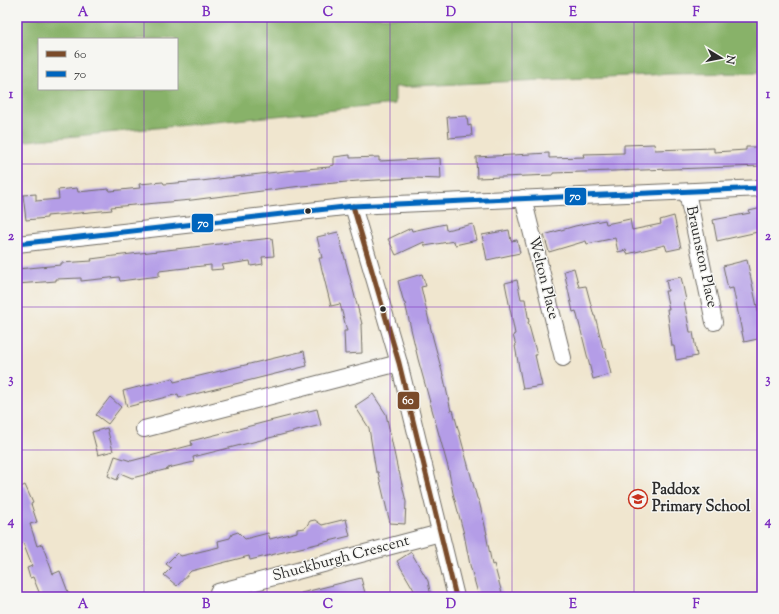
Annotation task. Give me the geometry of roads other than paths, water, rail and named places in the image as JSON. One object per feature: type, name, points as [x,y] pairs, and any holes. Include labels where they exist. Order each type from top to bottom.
[{"type":"street","points":[[17,244],[353,206],[762,188]]},
{"type":"street","name":"Braunston Place","points":[[687,192],[714,322]]},
{"type":"street","name":"Welton Place","points":[[523,198],[563,358]]},
{"type":"street","points":[[353,206],[399,363],[456,597]]},
{"type":"street","points":[[144,429],[399,363]]},
{"type":"street","name":"Shuckburgh Crescent","points":[[218,592],[440,533]]},
{"type":"place","name":"Paddox Primary School","points":[[638,499]]}]
